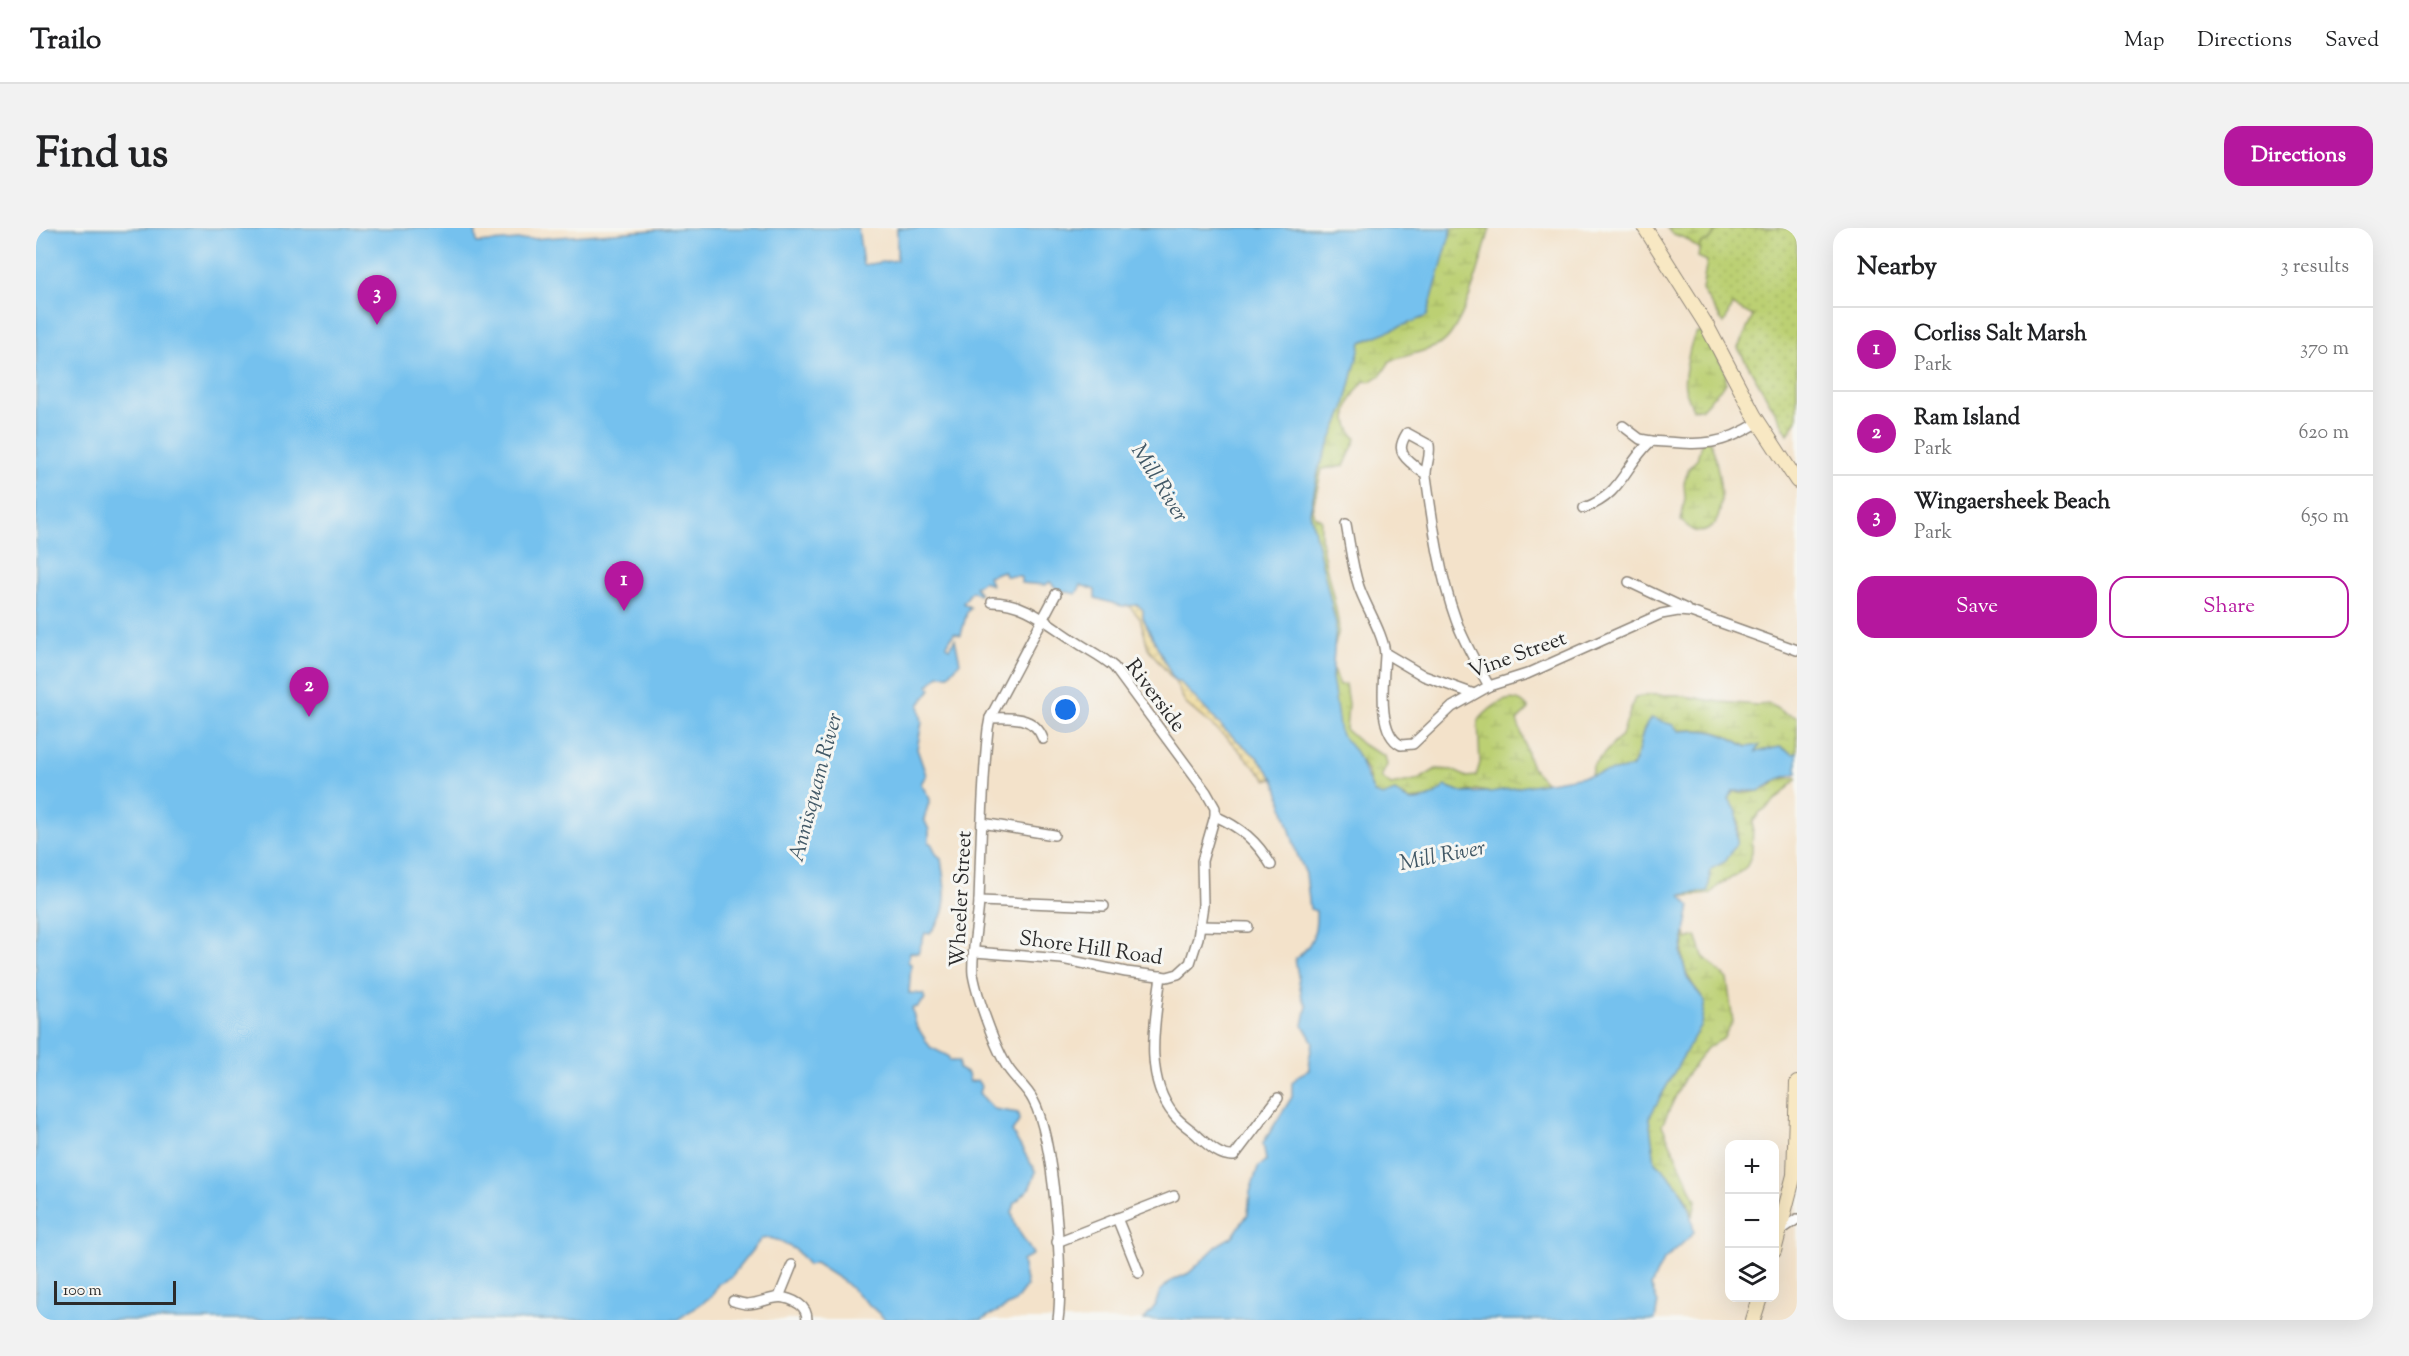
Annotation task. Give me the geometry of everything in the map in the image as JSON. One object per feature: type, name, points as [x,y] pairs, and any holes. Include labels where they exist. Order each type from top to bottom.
[{"type":"main road","points":[[1645,228],[1707,326],[1759,422],[1797,481]]},
{"type":"main road","points":[[1775,1248],[1794,1175],[1797,1083]]},
{"type":"main road","points":[[1753,1320],[1759,1302]]},
{"type":"street","points":[[1623,426],[1640,439],[1708,444],[1722,442],[1759,422]]},
{"type":"street","points":[[1584,508],[1607,497],[1639,452],[1650,441]]},
{"type":"street","points":[[1425,473],[1436,547],[1447,592],[1466,644],[1489,686]]},
{"type":"street","points":[[1346,524],[1359,586],[1385,653],[1383,704],[1391,738],[1401,745],[1413,744],[1452,707],[1474,694]]},
{"type":"street","name":"Vine Street","points":[[1629,582],[1691,612],[1797,650]]},
{"type":"street","name":"Wheeler Street","points":[[1056,594],[990,718],[986,748],[979,901],[973,972],[1006,1065],[1033,1100],[1038,1111],[1051,1167],[1060,1273],[1058,1320]]},
{"type":"street","points":[[992,602],[1011,604],[1043,618]]},
{"type":"street","name":"Vine Street","points":[[1385,653],[1411,670],[1474,694],[1489,686],[1527,674],[1661,614],[1678,611],[1691,612]]},
{"type":"street","name":"Riverside","points":[[1043,618],[1114,667],[1211,800],[1215,808],[1215,816]]},
{"type":"street","points":[[990,718],[1013,717],[1025,720],[1035,726],[1043,739]]},
{"type":"street","points":[[1215,816],[1238,826],[1245,832],[1271,865]]},
{"type":"street","name":"Shore Hill Road","points":[[975,952],[1062,959],[1126,972],[1161,976],[1178,974],[1185,970],[1194,954],[1203,905],[1202,861],[1215,816]]},
{"type":"street","points":[[982,823],[1054,835]]},
{"type":"street","points":[[979,901],[1104,906]]},
{"type":"street","points":[[1199,926],[1248,927]]},
{"type":"street","points":[[1161,976],[1154,1056],[1160,1089],[1175,1116],[1215,1150],[1229,1157],[1234,1156],[1278,1098]]},
{"type":"street","points":[[1057,1242],[1174,1196]]},
{"type":"street","points":[[1117,1218],[1139,1273]]},
{"type":"street","points":[[1781,1230],[1797,1219]]},
{"type":"street","points":[[779,1297],[792,1265]]},
{"type":"street","points":[[733,1301],[746,1304],[786,1297],[802,1306],[807,1313],[807,1320]]},
{"type":"green space","points":[[1107,228],[1490,228],[1471,292],[1448,338],[1439,345],[1390,361],[1382,374],[1370,382],[1365,380],[1354,394],[1347,416],[1348,424],[1356,439],[1344,466],[1322,469],[1312,510],[1315,516],[1321,519],[1324,558],[1339,626],[1331,658],[1339,685],[1345,684],[1348,704],[1346,730],[1363,745],[1385,756],[1387,765],[1381,777],[1391,785],[1420,779],[1436,769],[1452,770],[1467,777],[1476,776],[1480,763],[1478,721],[1495,705],[1509,699],[1523,703],[1529,709],[1517,721],[1532,767],[1548,785],[1492,793],[1476,790],[1438,794],[1429,798],[1409,800],[1395,791],[1377,799],[1365,767],[1343,739],[1090,274]]},
{"type":"green space","points":[[1667,228],[1733,228],[1701,251],[1687,239],[1671,233]]},
{"type":"green space","points":[[1718,228],[1797,228],[1797,420],[1788,434],[1738,348],[1753,316],[1732,305],[1724,324],[1702,290],[1707,261],[1698,257],[1700,244],[1710,240]]},
{"type":"green space","points":[[1697,332],[1705,333],[1726,371],[1726,383],[1701,409],[1693,409],[1684,384],[1690,348]]},
{"type":"green space","points":[[1703,437],[1710,440],[1713,449],[1719,474],[1721,501],[1716,522],[1709,529],[1701,532],[1694,531],[1681,521],[1685,498],[1684,483],[1688,470],[1697,459]]},
{"type":"green space","points":[[1678,695],[1757,705],[1770,704],[1784,713],[1797,717],[1797,753],[1793,754],[1780,747],[1756,752],[1719,733],[1702,730],[1679,731],[1672,725],[1655,721],[1640,743],[1639,757],[1628,771],[1590,777],[1594,764],[1622,735],[1635,697]]},
{"type":"green space","points":[[1797,777],[1771,805],[1760,812],[1753,822],[1752,853],[1747,866],[1710,894],[1686,896],[1678,890],[1737,842],[1738,819],[1723,791],[1748,793],[1759,791],[1770,787],[1779,779]]},
{"type":"green space","points":[[1686,932],[1687,939],[1696,936],[1703,956],[1727,979],[1733,1022],[1723,1039],[1707,1048],[1684,1079],[1662,1125],[1696,1200],[1693,1216],[1682,1192],[1651,1158],[1646,1120],[1705,1001],[1692,984],[1685,969],[1683,953]]},
{"type":"sand","points":[[1135,594],[1279,776],[1267,780],[1229,740],[1186,704],[1175,682],[1148,648],[1140,618],[1128,605]]},
{"type":"water","points":[[36,228],[475,228],[477,243],[681,228],[858,228],[863,265],[897,260],[897,228],[1452,228],[1427,316],[1361,342],[1344,409],[1319,468],[1310,512],[1336,624],[1332,677],[1340,733],[1356,752],[1374,793],[1383,796],[1395,791],[1406,799],[1418,801],[1433,795],[1445,786],[1464,793],[1491,792],[1631,768],[1644,730],[1651,718],[1673,725],[1679,731],[1707,731],[1730,738],[1747,747],[1760,745],[1756,752],[1780,747],[1793,754],[1797,753],[1797,773],[1779,779],[1759,791],[1733,791],[1729,800],[1737,812],[1737,842],[1726,861],[1711,869],[1708,891],[1681,895],[1690,906],[1681,953],[1687,978],[1705,1001],[1701,1024],[1649,1118],[1655,1162],[1682,1193],[1690,1211],[1694,1233],[1663,1261],[1651,1286],[1658,1303],[1655,1320],[1144,1320],[1155,1306],[1160,1291],[1171,1281],[1189,1273],[1219,1244],[1233,1236],[1248,1214],[1250,1192],[1258,1167],[1266,1161],[1263,1143],[1292,1097],[1292,1083],[1299,1075],[1309,1070],[1313,1042],[1303,1025],[1307,1006],[1302,998],[1295,959],[1306,949],[1312,938],[1316,926],[1316,911],[1310,909],[1306,874],[1297,854],[1275,780],[1258,758],[1225,730],[1182,684],[1174,680],[1143,618],[1143,610],[1138,605],[1122,606],[1095,598],[1095,590],[1081,585],[1076,594],[1058,590],[1050,582],[1045,585],[1021,583],[1021,576],[1005,576],[1003,571],[988,576],[991,585],[984,581],[975,587],[980,594],[972,591],[963,603],[971,608],[967,612],[961,635],[954,633],[946,646],[949,648],[955,639],[960,662],[949,675],[939,675],[928,686],[931,689],[919,705],[922,722],[917,749],[926,775],[921,784],[930,799],[924,819],[929,830],[929,843],[941,858],[945,895],[940,919],[930,934],[925,933],[918,953],[910,952],[908,962],[911,964],[909,993],[923,994],[925,999],[917,1007],[912,1008],[916,1025],[930,1047],[948,1056],[950,1061],[959,1061],[959,1069],[968,1074],[970,1082],[977,1080],[981,1086],[979,1093],[994,1109],[1018,1113],[1019,1121],[1012,1132],[1036,1172],[1029,1189],[1015,1203],[1012,1213],[1015,1225],[1033,1254],[1022,1261],[1027,1286],[1014,1303],[981,1320],[886,1320],[843,1281],[815,1263],[808,1265],[796,1250],[770,1238],[761,1239],[731,1277],[718,1284],[712,1296],[677,1320],[36,1320]]},
{"type":"place","name":"Wingaersheek Beach","points":[[377,325]]},
{"type":"place","name":"Corliss Salt Marsh","points":[[624,611]]},
{"type":"place","name":"Ram Island","points":[[309,717]]},
{"type":"water label","name":"Mill River","points":[[1161,482]]},
{"type":"water label","name":"Annisquam River","points":[[814,787]]},
{"type":"water label","name":"Mill River","points":[[1442,854]]}]
